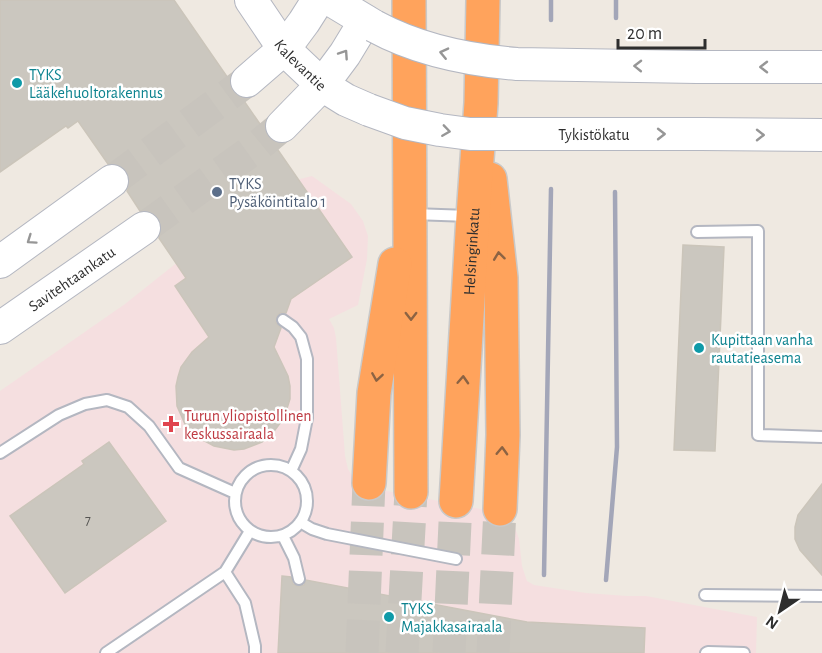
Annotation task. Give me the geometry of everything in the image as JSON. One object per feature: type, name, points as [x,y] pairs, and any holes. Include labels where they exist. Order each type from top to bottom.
[{"type":"highway","points":[[409,0],[411,492]]},
{"type":"highway","name":"Helsinginkatu","points":[[456,501],[472,216],[481,103],[483,0]]},
{"type":"highway","points":[[481,103],[501,278],[503,435],[500,509]]},
{"type":"highway","points":[[369,483],[374,393],[410,174]]},
{"type":"main road","name":"Kalevantie","points":[[251,0],[284,49],[322,85],[346,100],[369,110]]},
{"type":"main road","points":[[247,81],[284,49],[318,0]]},
{"type":"main road","points":[[331,0],[369,24],[408,42],[488,62],[697,67],[822,67]]},
{"type":"main road","points":[[282,126],[322,85],[369,24]]},
{"type":"main road","name":"Tykistökatu","points":[[369,110],[405,123],[470,134],[822,135]]},
{"type":"main road","points":[[0,262],[112,181]]},
{"type":"main road","name":"Savitehtaankatu","points":[[0,328],[144,228]]},
{"type":"lane","points":[[411,213],[472,216]]},
{"type":"lane","points":[[697,232],[758,231],[758,435],[822,437]]},
{"type":"lane","points":[[284,320],[301,337],[308,359],[307,418],[302,449],[291,471]]},
{"type":"lane","points":[[0,453],[58,415],[85,404],[107,400],[128,407],[149,426],[179,468],[235,494]]},
{"type":"lane","points":[[265,465],[279,466],[291,471],[301,480],[306,493],[307,506],[303,519],[283,536],[269,538],[256,535],[245,527],[237,516],[234,503],[235,494],[242,478],[253,469],[265,465]]},
{"type":"lane","points":[[300,522],[327,534],[456,559]]},
{"type":"lane","points":[[106,653],[225,572],[250,531]]},
{"type":"lane","points":[[283,536],[294,558],[299,579]]},
{"type":"lane","points":[[225,572],[245,603],[255,653]]},
{"type":"lane","points":[[705,595],[822,596]]},
{"type":"lane","points":[[706,653],[744,653]]},
{"type":"shaded area","name":"Turun yliopistollinen keskussairaala","points":[[312,176],[351,204],[363,221],[368,236],[367,259],[358,305],[329,319],[336,338],[345,456],[348,469],[354,479],[366,487],[491,511],[508,519],[519,539],[522,566],[527,581],[534,585],[586,593],[646,596],[757,617],[756,653],[0,653],[0,391],[125,304],[174,265],[277,190]]},
{"type":"building","name":"TYKS Pysäköintitalo 1","points":[[0,0],[174,0],[230,81],[233,92],[242,98],[352,257],[291,299],[286,313],[280,313],[277,316],[276,323],[281,328],[274,347],[288,376],[290,399],[284,418],[272,434],[262,442],[234,450],[214,446],[197,437],[185,424],[177,406],[178,377],[181,367],[192,352],[209,337],[175,286],[186,278],[159,238],[162,227],[159,218],[151,212],[140,211],[127,191],[130,180],[126,170],[119,164],[108,164],[78,121],[68,128],[66,126],[0,172]]},
{"type":"building","name":"Kupittaan vanha rautatieasema","points":[[683,245],[724,247],[715,451],[674,450]]},
{"type":"building","points":[[109,442],[166,521],[65,593],[10,516],[84,464],[82,461]]},
{"type":"building","points":[[822,484],[822,575],[800,550],[795,539],[795,527],[798,515]]},
{"type":"building","name":"TYKS Majakkasairaala","points":[[282,576],[291,577],[293,584],[297,586],[304,585],[306,580],[527,622],[645,628],[644,653],[278,653]]},
{"type":"tunnel","points":[[112,181],[247,81]]},
{"type":"tunnel","points":[[144,228],[254,149],[282,126]]},
{"type":"tunnel","points":[[362,653],[369,483]]},
{"type":"tunnel","points":[[402,653],[411,492]]},
{"type":"tunnel","points":[[449,653],[456,501]]},
{"type":"tunnel","points":[[493,653],[500,509]]},
{"type":"railway","points":[[551,0],[551,20]]},
{"type":"railway","points":[[616,0],[616,18]]},
{"type":"railway","points":[[544,575],[551,189]]},
{"type":"railway","points":[[606,580],[617,447],[615,192]]},
{"type":"place","name":"TYKS Lääkehuoltorakennus","points":[[17,83]]},
{"type":"place","name":"TYKS Pysäköintitalo 1","points":[[217,192]]},
{"type":"place","name":"Kupittaan vanha rautatieasema","points":[[699,348]]},
{"type":"place","name":"Turun yliopistollinen keskussairaala","points":[[171,424]]},
{"type":"place","name":"TYKS Majakkasairaala","points":[[389,617]]}]
